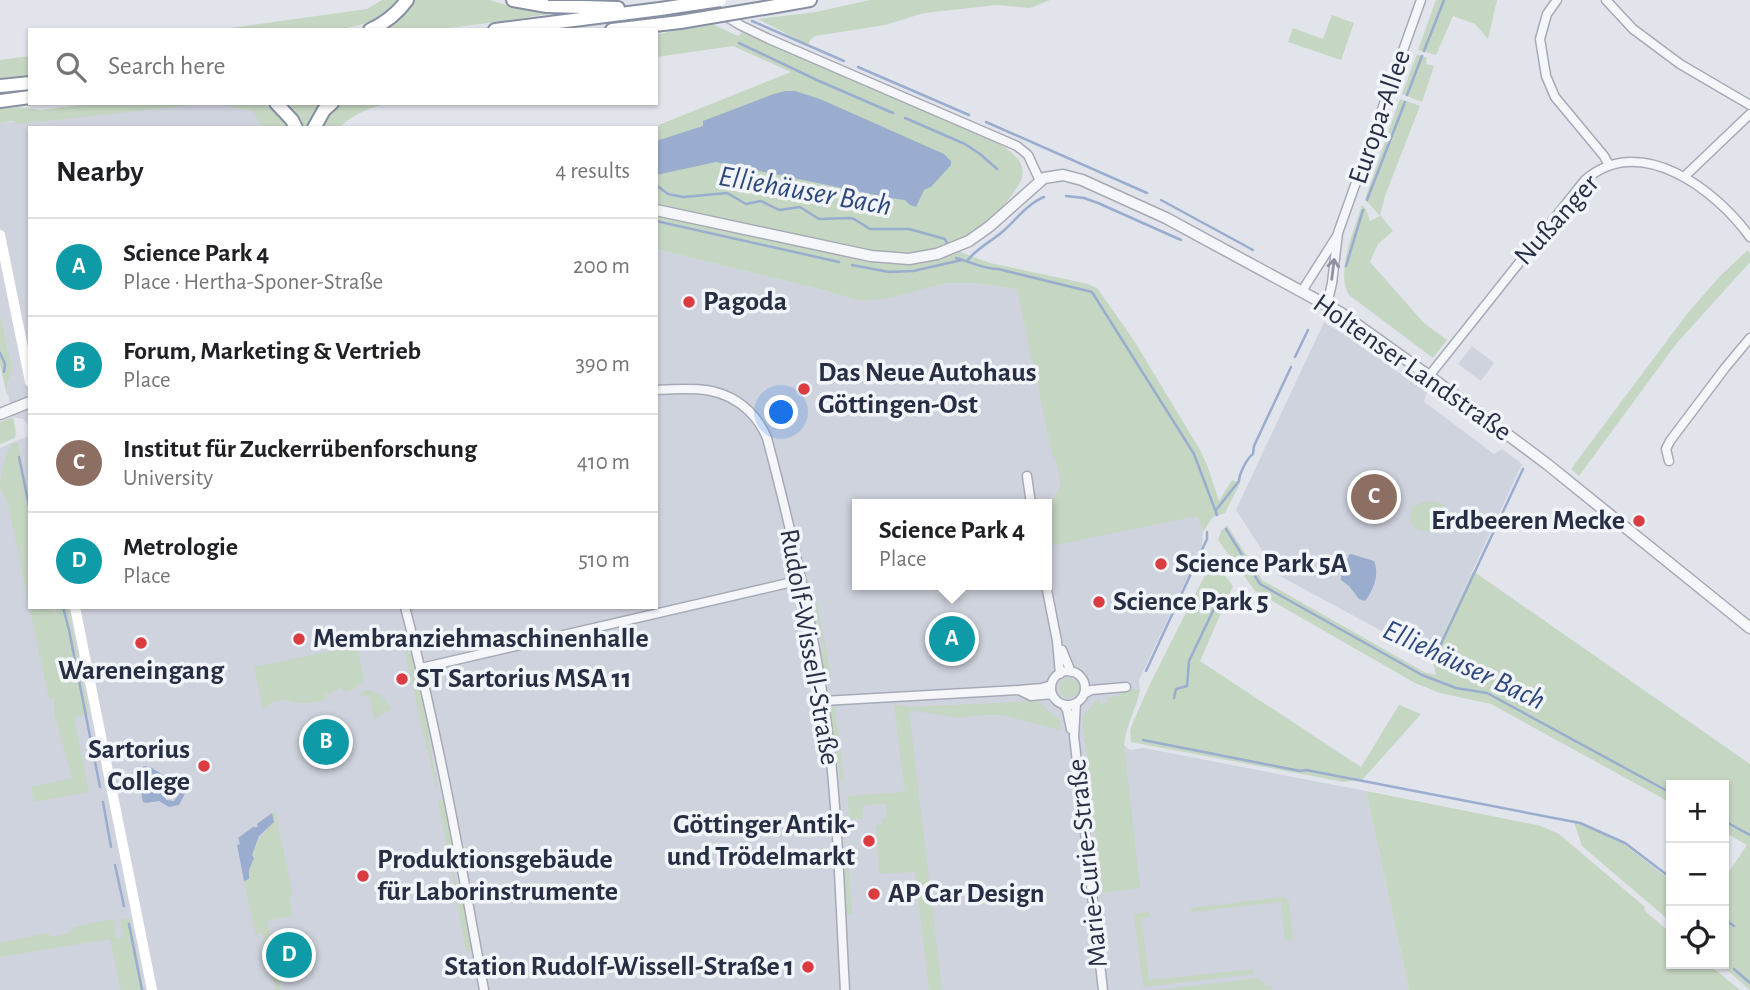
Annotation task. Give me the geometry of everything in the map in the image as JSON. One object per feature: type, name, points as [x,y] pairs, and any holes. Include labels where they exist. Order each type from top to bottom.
[{"type":"highway","points":[[374,28],[400,10],[407,0]]},
{"type":"highway","points":[[513,0],[547,6],[660,9]]},
{"type":"highway","points":[[511,28],[720,0]]},
{"type":"highway","points":[[629,28],[810,0]]},
{"type":"highway","points":[[1,86],[28,83]]},
{"type":"highway","points":[[2,101],[28,97]]},
{"type":"highway","points":[[278,105],[295,126]]},
{"type":"highway","points":[[315,126],[329,105]]},
{"type":"main road","points":[[0,236],[27,359]]},
{"type":"main road","points":[[75,609],[152,990]]},
{"type":"street","points":[[658,210],[871,256],[909,259],[937,254],[969,241],[1040,181],[1028,155],[1017,146],[769,39],[740,25],[701,0]]},
{"type":"street","name":"Europa-Allee","points":[[1326,305],[1332,283],[1338,233],[1421,0]]},
{"type":"street","points":[[1557,0],[1547,14],[1541,39],[1546,76],[1555,97],[1609,165]]},
{"type":"street","points":[[1606,0],[1633,29],[1680,64],[1750,105]]},
{"type":"street","points":[[1685,176],[1750,114]]},
{"type":"street","name":"Nußanger","points":[[1429,376],[1585,180],[1609,165],[1636,161],[1685,176],[1728,211],[1750,237]]},
{"type":"street","name":"Holtenser Landstraße","points":[[1040,181],[1063,175],[1076,177],[1100,187],[1166,218],[1341,313],[1566,479],[1750,628]]},
{"type":"street","name":"Europa-Allee","points":[[1301,291],[1338,233]]},
{"type":"street","points":[[1669,461],[1666,449],[1670,441],[1724,368],[1750,338]]},
{"type":"street","name":"Rudolf-Wissell-Straße","points":[[658,390],[677,388],[722,393],[738,402],[757,419],[767,439],[801,580],[827,725],[845,990]]},
{"type":"street","points":[[0,414],[28,403]]},
{"type":"street","points":[[1027,476],[1030,499]]},
{"type":"street","points":[[421,668],[801,580]]},
{"type":"street","points":[[1047,590],[1060,674]]},
{"type":"street","points":[[406,609],[446,782],[484,990]]},
{"type":"street","points":[[1057,641],[1072,672],[1079,676],[1084,684],[1084,694]]},
{"type":"street","points":[[1072,672],[1056,677],[1052,690],[1057,701],[1064,705],[1076,703],[1091,690],[1122,687],[1084,684]]},
{"type":"street","points":[[823,701],[1042,688],[1052,690]]},
{"type":"street","name":"Marie-Curie-Straße","points":[[1074,736],[1076,703]]},
{"type":"street","name":"Marie-Curie-Straße","points":[[1064,705],[1074,736],[1102,990]]},
{"type":"shaded area","points":[[192,105],[223,105],[254,112],[270,126],[28,126],[28,425],[23,419],[13,417],[7,389],[12,368],[0,312],[0,123]]},
{"type":"shaded area","points":[[658,249],[859,301],[949,283],[973,283],[1017,289],[1183,480],[1203,532],[1202,547],[1139,680],[1140,690],[1125,732],[1124,745],[1130,750],[1144,748],[1366,791],[1409,990],[0,990],[0,448],[28,436],[28,609],[658,609]]},
{"type":"shaded area","points":[[1324,322],[1427,392],[1424,401],[1427,404],[1494,454],[1502,449],[1522,464],[1432,658],[1278,575],[1236,510]]},
{"type":"shaded area","points":[[1472,346],[1494,363],[1481,381],[1458,364]]},
{"type":"green space","points":[[382,0],[399,0],[374,19],[347,28],[230,28],[367,9]]},
{"type":"green space","points":[[415,0],[489,0],[549,14],[447,28],[387,28],[400,19]]},
{"type":"green space","points":[[870,0],[1050,0],[1030,8],[997,5],[924,13],[885,25],[815,36],[808,45],[758,19],[816,12]]},
{"type":"green space","points":[[1436,0],[1497,0],[1488,39],[1475,24],[1453,16],[1436,55],[1418,50]]},
{"type":"green space","points":[[1332,15],[1354,23],[1341,60],[1288,42],[1293,28],[1323,39]]},
{"type":"green space","points":[[712,24],[738,36],[742,32],[993,140],[1011,152],[1020,163],[1023,170],[1019,184],[1009,199],[984,224],[953,243],[919,253],[873,252],[846,247],[658,204],[656,126],[791,72],[733,46],[658,57],[658,34]]},
{"type":"green space","points":[[1417,54],[1427,58],[1426,64],[1434,66],[1422,102],[1402,94]]},
{"type":"green space","points":[[28,56],[28,75],[0,78],[0,60]]},
{"type":"green space","points":[[1400,99],[1420,106],[1380,215],[1393,231],[1378,244],[1370,262],[1424,323],[1447,340],[1433,358],[1349,295],[1345,286],[1345,263],[1362,205],[1370,221],[1380,216],[1365,199]]},
{"type":"green space","points":[[82,105],[194,105],[18,124],[13,121],[0,123],[0,109],[18,107],[41,110]]},
{"type":"green space","points":[[223,105],[266,105],[287,126],[261,126],[254,112]]},
{"type":"green space","points":[[290,105],[321,105],[308,126],[304,126]]},
{"type":"green space","points":[[338,105],[381,105],[362,112],[341,126],[321,126]]},
{"type":"green space","points":[[658,216],[877,263],[919,263],[960,252],[990,263],[1097,288],[1133,339],[1200,450],[1219,501],[1232,480],[1240,483],[1225,513],[1213,517],[1203,532],[1197,516],[1052,546],[1052,501],[1061,485],[1017,289],[973,283],[949,283],[890,298],[859,301],[658,249]]},
{"type":"green space","points":[[1748,250],[1750,262],[1676,344],[1579,476],[1571,469],[1687,314],[1720,276]]},
{"type":"green space","points":[[0,312],[12,368],[8,395],[0,364]]},
{"type":"green space","points":[[13,417],[15,438],[0,444],[0,422]]},
{"type":"green space","points":[[14,442],[18,444],[28,489],[28,599],[8,504],[0,489],[8,452]]},
{"type":"green space","points":[[1432,501],[1445,505],[1446,514],[1443,521],[1430,532],[1419,530],[1411,523],[1412,508]]},
{"type":"green space","points":[[1227,525],[1262,580],[1424,672],[1436,675],[1432,658],[1473,571],[1750,764],[1750,990],[1726,969],[1729,969],[1729,872],[1747,845],[1729,835],[1729,780],[1666,780],[1666,800],[1491,704],[1440,693],[1415,683],[1255,591],[1218,540]]},
{"type":"green space","points":[[1209,567],[1218,567],[1233,586],[1200,661],[1361,767],[1399,705],[1421,714],[1363,779],[1344,782],[1131,742],[1130,730],[1150,684]]},
{"type":"green space","points":[[814,602],[817,602],[831,676],[824,677],[820,652],[824,651]]},
{"type":"green space","points":[[30,609],[52,609],[54,615],[57,614],[56,609],[68,609],[89,714],[74,717],[89,792],[34,802],[31,787],[72,778],[54,713],[54,698],[49,699]]},
{"type":"green space","points":[[351,647],[358,650],[364,681],[354,689],[344,692],[341,687],[325,694],[325,700],[311,703],[286,700],[273,702],[263,710],[254,667]]},
{"type":"green space","points":[[404,648],[413,658],[431,734],[428,735],[438,786],[436,787]]},
{"type":"green space","points":[[1065,678],[1073,678],[1079,688],[1073,698],[1065,698],[1059,692],[1059,684]]},
{"type":"green space","points":[[367,690],[382,696],[391,709],[374,719],[369,695],[361,697],[360,693]]},
{"type":"green space","points":[[1140,690],[1124,745],[1140,888],[1103,893],[1082,717],[1099,698],[1100,704],[1107,703],[1107,697],[1120,696],[1120,691]]},
{"type":"green space","points":[[1039,701],[1059,719],[1060,730],[1003,715],[957,718],[909,710],[942,990],[929,990],[915,872],[879,874],[876,825],[882,825],[882,818],[887,817],[886,804],[863,805],[863,819],[849,819],[848,796],[905,792],[894,704],[908,707]]},
{"type":"green space","points":[[835,705],[844,782],[840,780],[839,764],[836,764],[830,714],[830,709]]},
{"type":"green space","points":[[1366,791],[1541,826],[1559,834],[1645,907],[1646,912],[1666,929],[1666,969],[1714,969],[1740,990],[1409,990]]},
{"type":"green space","points":[[438,800],[445,801],[460,904],[464,904],[472,951],[466,951]]},
{"type":"green space","points":[[275,811],[293,896],[289,897],[293,916],[267,921],[281,990],[275,990],[272,969],[263,971],[266,936],[261,933],[256,935],[244,881],[249,879],[252,855],[258,841],[274,822],[272,813]]},
{"type":"green space","points":[[1574,822],[1621,842],[1666,877],[1666,918],[1582,846]]},
{"type":"green space","points":[[842,867],[849,867],[852,914],[845,915]]},
{"type":"green space","points":[[1283,897],[1289,901],[1293,940],[1285,941],[1281,902],[1191,912],[1191,908]]},
{"type":"green space","points":[[1149,912],[1150,917],[1141,918],[1149,980],[1253,969],[1253,974],[1143,987],[1134,914]]},
{"type":"green space","points":[[130,918],[144,990],[121,990],[110,939],[0,957],[0,943],[47,933],[52,937],[70,933],[74,927],[114,919],[116,938],[123,937],[120,920]]},
{"type":"green space","points":[[1260,978],[1261,982],[1265,982],[1265,986],[1271,985],[1272,990],[1158,990]]},
{"type":"water","points":[[795,91],[820,99],[944,154],[951,161],[951,165],[931,187],[924,190],[916,207],[905,200],[716,162],[658,175],[658,140],[703,126],[703,121],[774,94]]},
{"type":"water","points":[[1351,554],[1374,561],[1376,566],[1375,582],[1365,601],[1359,599],[1341,580],[1341,574]]},
{"type":"water","points":[[144,766],[165,776],[166,800],[174,801],[181,791],[187,790],[179,805],[169,807],[159,801],[143,802],[137,772]]},
{"type":"water","points":[[272,813],[274,822],[259,836],[252,855],[254,858],[249,879],[244,881],[238,838],[253,827],[258,827],[257,824]]},
{"type":"waterway","points":[[1424,51],[1444,0]]},
{"type":"waterway","points":[[752,21],[844,61]]},
{"type":"waterway","points":[[739,43],[893,113]]},
{"type":"waterway","points":[[1407,95],[1422,56]]},
{"type":"waterway","points":[[858,67],[969,115]]},
{"type":"waterway","points":[[1367,200],[1405,102]]},
{"type":"waterway","points":[[905,118],[965,144],[997,169]]},
{"type":"waterway","points":[[986,122],[1147,193]]},
{"type":"waterway","name":"Elliehäuser Bach","points":[[658,186],[668,194],[683,197],[727,193],[746,204],[761,201],[779,210],[800,207],[819,219],[849,218],[870,229],[909,229],[945,239],[947,243]]},
{"type":"waterway","points":[[1066,196],[1098,203],[1181,240]]},
{"type":"waterway","points":[[967,261],[1027,208],[1044,197]]},
{"type":"waterway","points":[[1161,200],[1253,250]]},
{"type":"waterway","points":[[1346,266],[1363,210]]},
{"type":"waterway","points":[[658,221],[839,262]]},
{"type":"waterway","name":"Elliehäuser Bach","points":[[956,258],[982,267],[1092,292],[1194,454],[1217,515]]},
{"type":"waterway","points":[[852,265],[889,272],[913,271],[962,260]]},
{"type":"waterway","points":[[1295,357],[1308,330]]},
{"type":"waterway","points":[[0,353],[5,364],[4,372]]},
{"type":"waterway","points":[[1216,510],[1239,481],[1291,367]]},
{"type":"waterway","points":[[19,457],[28,501]]},
{"type":"waterway","points":[[1433,661],[1523,469]]},
{"type":"waterway","name":"Elliehäuser Bach","points":[[1226,529],[1260,584],[1422,675],[1456,688],[1487,693],[1666,790]]},
{"type":"waterway","points":[[1146,671],[1207,539],[1207,532]]},
{"type":"waterway","points":[[1174,698],[1176,689],[1187,686],[1189,661],[1221,594]]},
{"type":"waterway","points":[[64,609],[100,787]]},
{"type":"waterway","points":[[1143,740],[1580,823],[1625,843],[1666,874]]},
{"type":"waterway","points":[[103,802],[111,847]]},
{"type":"waterway","name":"Elliehäuser Bach","points":[[1729,824],[1750,835]]},
{"type":"waterway","points":[[115,865],[124,906]]},
{"type":"waterway","points":[[1729,922],[1734,926]]},
{"type":"waterway","points":[[129,924],[142,990]]},
{"type":"waterway","points":[[1734,969],[1750,983]]},
{"type":"place","name":"Pagoda","points":[[689,302]]},
{"type":"place","name":"Das Neue Autohaus Göttingen-Ost","points":[[804,389]]},
{"type":"place","name":"Institut für Zuckerrübenforschung","points":[[1374,497]]},
{"type":"place","name":"Erdbeeren Mecke","points":[[1639,521]]},
{"type":"place","name":"Science Park 5A","points":[[1161,564]]},
{"type":"place","name":"Science Park 5","points":[[1099,602]]},
{"type":"place","name":"Membranziehmaschinenhalle","points":[[299,639]]},
{"type":"place","name":"Science Park 4","points":[[952,639]]},
{"type":"place","name":"Wareneingang","points":[[141,643]]},
{"type":"place","name":"ST Sartorius MSA 11","points":[[402,679]]},
{"type":"place","name":"Forum, Marketing & Vertrieb","points":[[326,742]]},
{"type":"place","name":"Sartorius College","points":[[204,766]]},
{"type":"place","name":"Göttinger Antik- und Trödelmarkt","points":[[869,841]]},
{"type":"place","name":"Produktionsgebäude für Laborinstrumente","points":[[363,876]]},
{"type":"place","name":"AP Car Design","points":[[874,894]]},
{"type":"place","name":"Metrologie","points":[[289,955]]},
{"type":"place","name":"Station Rudolf-Wissell-Straße 1","points":[[808,967]]}]
